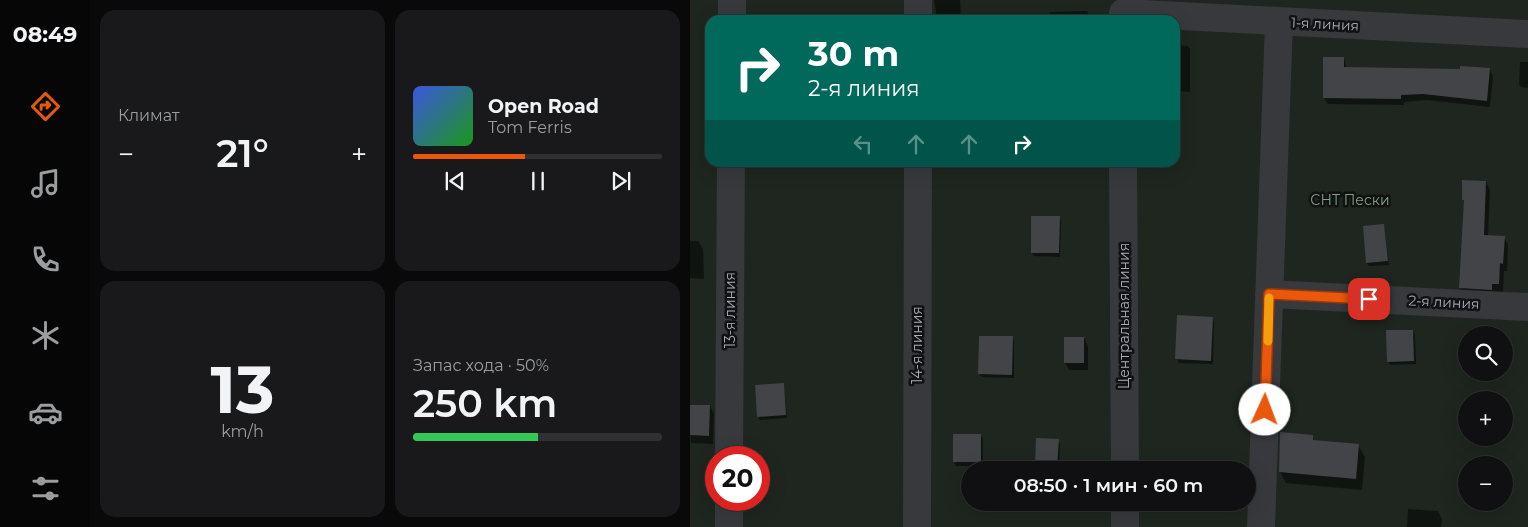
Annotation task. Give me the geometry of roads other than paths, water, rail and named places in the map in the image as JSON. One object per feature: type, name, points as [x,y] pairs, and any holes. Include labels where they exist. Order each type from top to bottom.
[{"type":"street","points":[[732,0],[732,15]]},
{"type":"street","points":[[918,0],[918,15]]},
{"type":"street","name":"1-я линия","points":[[1123,11],[1528,34]]},
{"type":"street","points":[[1261,527],[1279,21]]},
{"type":"street","name":"13-я линия","points":[[729,446],[731,167]]},
{"type":"street","name":"14-я линия","points":[[917,527],[918,167]]},
{"type":"street","name":"Центральная линия","points":[[1124,167],[1125,461]]},
{"type":"street","name":"2-я линия","points":[[1269,294],[1528,306]]},
{"type":"street","points":[[729,511],[729,527]]},
{"type":"street","points":[[1125,511],[1125,527]]},
{"type":"park label","name":"СНТ Пески","points":[[1350,200]]}]
